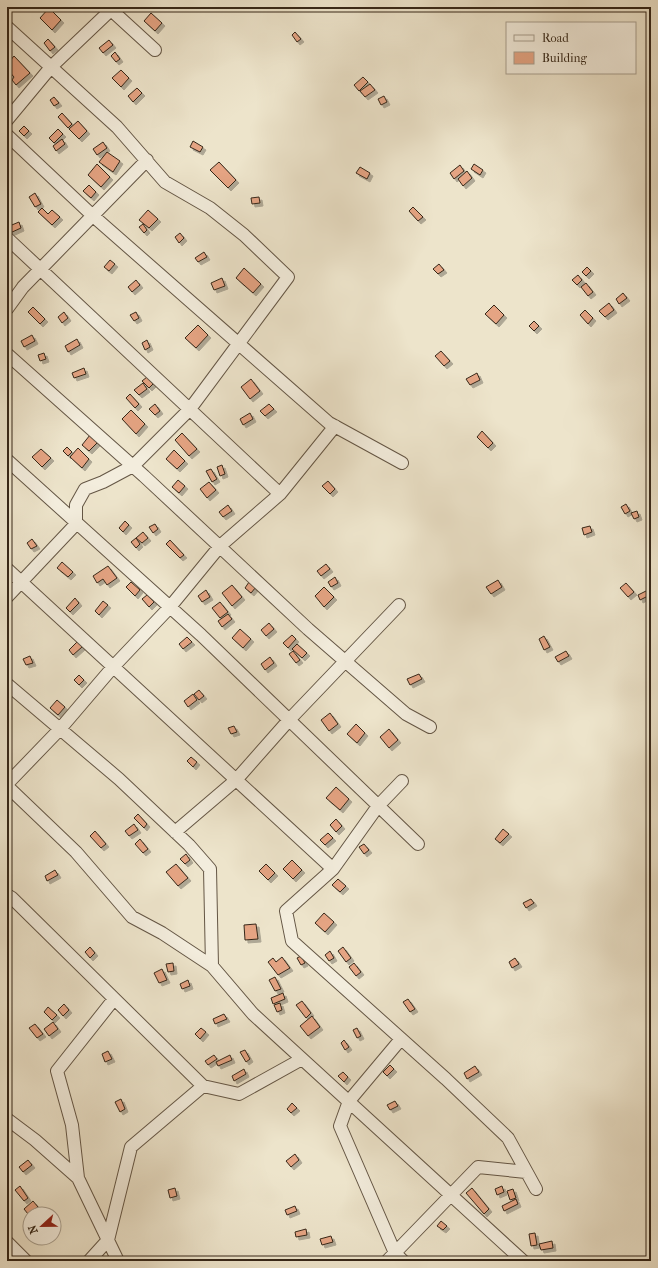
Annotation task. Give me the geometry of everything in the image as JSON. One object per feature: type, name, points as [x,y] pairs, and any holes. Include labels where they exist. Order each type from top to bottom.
[{"type":"street","points":[[7,120],[51,67],[111,8],[155,50]]},
{"type":"street","points":[[7,27],[118,127],[165,182],[210,208],[244,235],[288,277],[190,409],[133,466],[103,482],[85,489],[76,505],[76,524],[7,597]]},
{"type":"street","points":[[7,135],[92,215],[335,426],[402,463]]},
{"type":"street","points":[[7,309],[23,287],[147,160]]},
{"type":"street","points":[[7,238],[41,268],[280,494]]},
{"type":"street","points":[[7,354],[133,466],[406,714],[430,727]]},
{"type":"street","points":[[335,426],[280,494],[220,546],[170,607],[113,667],[60,729],[7,785],[76,852],[132,917],[212,966],[253,1014],[523,1261]]},
{"type":"street","points":[[7,460],[76,524],[170,607],[418,844]]},
{"type":"street","points":[[7,568],[333,869]]},
{"type":"street","points":[[175,832],[236,780],[289,720],[399,605]]},
{"type":"street","points":[[7,684],[119,779],[175,832],[210,870],[212,966]]},
{"type":"street","points":[[402,781],[378,806],[333,869],[286,911],[292,941],[508,1138],[536,1189]]},
{"type":"street","points":[[7,895],[12,898],[203,1086],[239,1094],[302,1059]]},
{"type":"street","points":[[114,999],[57,1071],[72,1125],[78,1178],[118,1261]]},
{"type":"street","points":[[401,1040],[349,1101],[340,1126],[395,1258],[478,1167],[526,1172]]},
{"type":"street","points":[[88,1261],[108,1240],[131,1147],[203,1086]]},
{"type":"street","points":[[7,1119],[35,1140],[78,1178]]},
{"type":"street","points":[[7,1242],[26,1261]]},
{"type":"building","points":[[49,8],[61,20],[52,30],[40,18]]},
{"type":"building","points":[[151,13],[162,23],[155,31],[144,21]]},
{"type":"building","points":[[295,32],[301,39],[297,42],[292,35]]},
{"type":"building","points":[[48,39],[55,47],[50,51],[44,43]]},
{"type":"building","points":[[109,40],[113,45],[103,53],[99,48]]},
{"type":"building","points":[[115,52],[120,59],[116,62],[111,56]]},
{"type":"building","points":[[14,56],[30,73],[16,85],[12,80],[14,77],[7,69],[7,59],[9,62]]},
{"type":"building","points":[[121,70],[129,78],[121,87],[112,78]]},
{"type":"building","points":[[363,77],[368,82],[359,91],[354,85]]},
{"type":"building","points":[[370,84],[375,90],[365,97],[360,91]]},
{"type":"building","points":[[137,88],[142,93],[133,102],[128,96]]},
{"type":"building","points":[[384,96],[387,102],[381,105],[378,99]]},
{"type":"building","points":[[54,97],[59,103],[54,106],[50,100]]},
{"type":"building","points":[[62,113],[72,124],[68,128],[58,117]]},
{"type":"building","points":[[78,121],[87,131],[79,139],[69,129]]},
{"type":"building","points":[[24,126],[29,131],[24,136],[19,131]]},
{"type":"building","points":[[58,129],[63,134],[54,143],[49,138]]},
{"type":"building","points":[[62,139],[65,144],[56,151],[53,146]]},
{"type":"building","points":[[193,141],[203,147],[200,152],[190,147]]},
{"type":"building","points":[[103,142],[107,148],[97,155],[93,149]]},
{"type":"building","points":[[107,152],[120,161],[113,172],[99,162]]},
{"type":"building","points":[[219,162],[236,180],[228,188],[210,170]]},
{"type":"building","points":[[97,164],[110,177],[101,187],[88,175]]},
{"type":"building","points":[[474,164],[483,170],[480,175],[471,169]]},
{"type":"building","points":[[460,165],[464,171],[454,179],[450,173]]},
{"type":"building","points":[[360,167],[370,173],[367,179],[356,173]]},
{"type":"building","points":[[467,171],[472,178],[463,186],[458,179]]},
{"type":"building","points":[[89,185],[96,192],[91,198],[83,191]]},
{"type":"building","points":[[35,193],[41,204],[35,207],[29,197]]},
{"type":"building","points":[[259,197],[260,203],[252,204],[251,198]]},
{"type":"building","points":[[413,207],[423,217],[418,221],[409,211]]},
{"type":"building","points":[[42,208],[48,214],[52,210],[60,217],[52,225],[38,212]]},
{"type":"building","points":[[148,210],[158,219],[149,228],[139,220]]},
{"type":"building","points":[[19,222],[21,228],[10,233],[7,227]]},
{"type":"building","points":[[143,224],[147,230],[144,233],[139,227]]},
{"type":"building","points":[[180,233],[184,238],[179,243],[175,237]]},
{"type":"building","points":[[204,252],[207,257],[198,262],[195,258]]},
{"type":"building","points":[[110,260],[115,264],[109,271],[104,267]]},
{"type":"building","points":[[439,264],[444,270],[438,274],[433,269]]},
{"type":"building","points":[[587,267],[591,271],[586,276],[582,272]]},
{"type":"building","points":[[244,268],[261,284],[253,293],[236,278]]},
{"type":"building","points":[[578,275],[582,280],[577,285],[572,280]]},
{"type":"building","points":[[222,278],[225,286],[214,290],[211,283]]},
{"type":"building","points":[[136,280],[140,285],[132,292],[128,287]]},
{"type":"building","points":[[586,283],[593,292],[588,296],[581,287]]},
{"type":"building","points":[[623,293],[627,298],[619,304],[616,299]]},
{"type":"building","points":[[609,303],[614,310],[605,317],[599,311]]},
{"type":"building","points":[[494,305],[504,315],[496,324],[485,314]]},
{"type":"building","points":[[33,307],[45,319],[40,324],[28,312]]},
{"type":"building","points":[[585,310],[593,318],[588,324],[580,315]]},
{"type":"building","points":[[64,312],[68,318],[62,323],[58,317]]},
{"type":"building","points":[[136,312],[139,318],[134,321],[130,315]]},
{"type":"building","points":[[534,321],[539,326],[534,331],[529,326]]},
{"type":"building","points":[[198,325],[208,335],[196,348],[185,338]]},
{"type":"building","points":[[32,335],[35,341],[24,347],[21,341]]},
{"type":"building","points":[[77,339],[80,345],[68,352],[65,346]]},
{"type":"building","points":[[147,340],[150,347],[145,350],[142,343]]},
{"type":"building","points":[[441,351],[450,361],[444,366],[435,356]]},
{"type":"building","points":[[44,353],[46,359],[40,361],[38,355]]},
{"type":"building","points":[[84,368],[86,374],[74,378],[72,373]]},
{"type":"building","points":[[477,373],[480,380],[470,385],[466,379]]},
{"type":"building","points":[[147,377],[153,384],[149,388],[142,381]]},
{"type":"building","points":[[251,379],[260,391],[250,399],[241,387]]},
{"type":"building","points":[[143,383],[147,389],[139,395],[134,390]]},
{"type":"building","points":[[130,394],[139,404],[135,408],[126,398]]},
{"type":"building","points":[[155,404],[160,411],[155,415],[149,409]]},
{"type":"building","points":[[269,404],[274,409],[265,416],[260,411]]},
{"type":"building","points":[[131,410],[145,424],[136,434],[122,419]]},
{"type":"building","points":[[250,413],[253,419],[243,425],[240,419]]},
{"type":"building","points":[[482,431],[493,443],[488,448],[477,437]]},
{"type":"building","points":[[182,433],[197,449],[189,456],[175,440]]},
{"type":"building","points":[[90,435],[98,442],[89,451],[82,445]]},
{"type":"building","points":[[67,447],[72,452],[68,456],[63,451]]},
{"type":"building","points":[[78,448],[89,459],[82,468],[70,457]]},
{"type":"building","points":[[41,449],[51,458],[42,467],[32,457]]},
{"type":"building","points":[[174,450],[185,461],[177,469],[166,459]]},
{"type":"building","points":[[222,465],[225,474],[220,476],[217,467]]},
{"type":"building","points":[[211,469],[217,479],[212,482],[206,471]]},
{"type":"building","points":[[178,480],[185,486],[179,493],[172,487]]},
{"type":"building","points":[[328,481],[335,489],[330,494],[322,486]]},
{"type":"building","points":[[209,482],[216,490],[207,498],[200,489]]},
{"type":"building","points":[[626,504],[630,511],[625,514],[621,507]]},
{"type":"building","points":[[228,505],[232,511],[223,517],[219,512]]},
{"type":"building","points":[[637,511],[639,517],[634,519],[631,513]]},
{"type":"building","points":[[125,521],[129,525],[123,532],[119,528]]},
{"type":"building","points":[[155,524],[158,529],[153,533],[149,527]]},
{"type":"building","points":[[590,526],[592,532],[584,535],[582,528]]},
{"type":"building","points":[[143,532],[148,538],[142,543],[136,538]]},
{"type":"building","points":[[136,538],[140,544],[136,548],[131,542]]},
{"type":"building","points":[[32,539],[37,546],[31,549],[27,543]]},
{"type":"building","points":[[170,540],[184,555],[180,558],[166,544]]},
{"type":"building","points":[[62,562],[73,572],[68,577],[57,568]]},
{"type":"building","points":[[326,564],[330,569],[321,576],[317,571]]},
{"type":"building","points":[[108,566],[117,578],[107,585],[103,579],[97,583],[93,576]]},
{"type":"building","points":[[335,577],[338,583],[331,587],[328,582]]},
{"type":"building","points":[[498,580],[502,587],[491,594],[486,587]]},
{"type":"building","points":[[131,582],[140,590],[135,596],[126,587]]},
{"type":"building","points":[[249,582],[256,587],[251,593],[245,588]]},
{"type":"building","points":[[626,583],[634,592],[628,597],[620,588]]},
{"type":"building","points":[[232,585],[242,597],[232,606],[222,593]]},
{"type":"building","points":[[324,587],[334,597],[324,607],[315,596]]},
{"type":"building","points":[[206,590],[210,597],[202,602],[198,596]]},
{"type":"building","points":[[648,590],[650,595],[640,600],[638,595]]},
{"type":"building","points":[[147,595],[154,602],[149,607],[142,599]]},
{"type":"building","points":[[75,598],[79,603],[70,612],[66,608]]},
{"type":"building","points":[[103,601],[108,605],[99,615],[95,611]]},
{"type":"building","points":[[220,602],[228,612],[220,618],[212,608]]},
{"type":"building","points":[[228,614],[232,619],[222,627],[218,621]]},
{"type":"building","points":[[269,623],[274,629],[266,636],[261,630]]},
{"type":"building","points":[[240,629],[251,639],[243,648],[232,638]]},
{"type":"building","points":[[292,635],[296,639],[288,648],[283,643]]},
{"type":"building","points":[[544,636],[550,647],[544,650],[539,639]]},
{"type":"building","points":[[187,637],[192,642],[183,649],[179,644]]},
{"type":"building","points":[[77,642],[82,647],[73,655],[69,650]]},
{"type":"building","points":[[297,644],[307,653],[302,658],[292,649]]},
{"type":"building","points":[[293,651],[300,660],[296,663],[289,654]]},
{"type":"building","points":[[566,651],[569,656],[558,662],[555,657]]},
{"type":"building","points":[[30,656],[33,663],[26,665],[23,659]]},
{"type":"building","points":[[270,657],[274,663],[265,670],[261,664]]},
{"type":"building","points":[[419,674],[422,679],[410,685],[407,679]]},
{"type":"building","points":[[79,675],[84,680],[79,685],[74,680]]},
{"type":"building","points":[[199,690],[204,696],[199,700],[194,694]]},
{"type":"building","points":[[193,694],[197,700],[188,707],[184,701]]},
{"type":"building","points":[[57,700],[65,707],[58,715],[50,708]]},
{"type":"building","points":[[330,713],[338,724],[329,731],[321,720]]},
{"type":"building","points":[[356,724],[365,733],[357,743],[347,734]]},
{"type":"building","points":[[234,726],[237,732],[231,734],[228,728]]},
{"type":"building","points":[[389,729],[398,740],[389,748],[380,737]]},
{"type":"building","points":[[191,757],[197,762],[193,767],[187,761]]},
{"type":"building","points":[[336,787],[349,799],[340,810],[326,798]]},
{"type":"building","points":[[138,814],[147,824],[144,828],[134,818]]},
{"type":"building","points":[[336,819],[342,826],[336,832],[330,825]]},
{"type":"building","points":[[134,824],[138,830],[129,836],[125,831]]},
{"type":"building","points":[[503,829],[509,834],[500,843],[495,839]]},
{"type":"building","points":[[95,831],[106,844],[101,848],[90,836]]},
{"type":"building","points":[[328,833],[333,838],[325,845],[320,840]]},
{"type":"building","points":[[140,839],[148,849],[143,853],[135,844]]},
{"type":"building","points":[[364,844],[369,850],[364,854],[359,847]]},
{"type":"building","points":[[186,854],[190,860],[185,864],[180,859]]},
{"type":"building","points":[[292,860],[302,870],[293,879],[283,869]]},
{"type":"building","points":[[176,864],[188,878],[178,886],[166,872]]},
{"type":"building","points":[[266,864],[275,873],[268,880],[259,871]]},
{"type":"building","points":[[55,870],[58,875],[47,881],[45,876]]},
{"type":"building","points":[[338,879],[346,886],[340,892],[332,885]]},
{"type":"building","points":[[531,899],[534,903],[526,908],[523,903]]},
{"type":"building","points":[[324,913],[334,922],[325,932],[315,923]]},
{"type":"building","points":[[256,924],[258,939],[245,940],[244,925]]},
{"type":"building","points":[[90,947],[95,953],[90,958],[85,952]]},
{"type":"building","points":[[343,947],[351,958],[346,962],[338,951]]},
{"type":"building","points":[[330,951],[334,958],[329,961],[325,955]]},
{"type":"building","points":[[301,956],[305,963],[301,965],[297,958]]},
{"type":"building","points":[[282,957],[290,968],[278,975],[268,962],[273,958],[276,962]]},
{"type":"building","points":[[515,958],[519,964],[512,968],[509,962]]},
{"type":"building","points":[[173,963],[174,971],[168,972],[166,964]]},
{"type":"building","points":[[354,963],[361,972],[356,976],[349,967]]},
{"type":"building","points":[[162,969],[167,980],[159,983],[154,973]]},
{"type":"building","points":[[275,977],[281,989],[275,991],[269,980]]},
{"type":"building","points":[[188,980],[190,986],[182,989],[180,984]]},
{"type":"building","points":[[283,993],[285,999],[273,1004],[271,998]]},
{"type":"building","points":[[408,999],[415,1009],[410,1012],[403,1002]]},
{"type":"building","points":[[302,1001],[311,1013],[306,1018],[296,1005]]},
{"type":"building","points":[[280,1003],[282,1010],[277,1012],[274,1005]]},
{"type":"building","points":[[64,1004],[69,1010],[63,1016],[58,1010]]},
{"type":"building","points":[[48,1007],[57,1015],[52,1020],[44,1012]]},
{"type":"building","points":[[224,1014],[227,1019],[215,1024],[213,1019]]},
{"type":"building","points":[[312,1016],[320,1027],[308,1036],[300,1026]]},
{"type":"building","points":[[53,1022],[58,1029],[49,1036],[44,1029]]},
{"type":"building","points":[[35,1024],[43,1034],[37,1038],[29,1028]]},
{"type":"building","points":[[201,1028],[206,1032],[200,1039],[195,1034]]},
{"type":"building","points":[[357,1028],[361,1036],[357,1038],[353,1030]]},
{"type":"building","points":[[344,1040],[349,1047],[345,1050],[341,1043]]},
{"type":"building","points":[[245,1050],[250,1059],[246,1062],[240,1052]]},
{"type":"building","points":[[108,1051],[112,1059],[105,1062],[102,1054]]},
{"type":"building","points":[[214,1055],[217,1059],[208,1065],[205,1061]]},
{"type":"building","points":[[230,1055],[232,1060],[218,1066],[216,1062]]},
{"type":"building","points":[[390,1065],[394,1069],[387,1076],[383,1072]]},
{"type":"building","points":[[475,1066],[479,1072],[467,1079],[464,1073]]},
{"type":"building","points":[[244,1069],[246,1074],[234,1081],[232,1076]]},
{"type":"building","points":[[343,1072],[348,1077],[344,1082],[338,1076]]},
{"type":"building","points":[[121,1099],[125,1109],[120,1112],[115,1102]]},
{"type":"building","points":[[395,1101],[398,1106],[390,1110],[387,1105]]},
{"type":"building","points":[[292,1103],[297,1108],[291,1113],[287,1109]]},
{"type":"building","points":[[295,1154],[299,1160],[291,1167],[286,1161]]},
{"type":"building","points":[[28,1160],[32,1165],[23,1172],[19,1167]]},
{"type":"building","points":[[20,1186],[28,1198],[24,1201],[15,1190]]},
{"type":"building","points":[[502,1186],[504,1192],[497,1195],[495,1189]]},
{"type":"building","points":[[175,1188],[177,1196],[170,1198],[168,1190]]},
{"type":"building","points":[[472,1188],[489,1209],[484,1214],[466,1193]]},
{"type":"building","points":[[513,1189],[516,1198],[510,1200],[507,1191]]},
{"type":"building","points":[[516,1199],[518,1204],[504,1211],[502,1206]]},
{"type":"building","points":[[33,1201],[37,1206],[27,1206]]},
{"type":"building","points":[[295,1206],[297,1211],[287,1215],[285,1210]]},
{"type":"building","points":[[441,1221],[447,1226],[443,1230],[437,1226]]},
{"type":"building","points":[[306,1229],[307,1235],[296,1237],[295,1232]]},
{"type":"building","points":[[535,1233],[537,1245],[531,1246],[529,1234]]},
{"type":"building","points":[[331,1236],[333,1242],[322,1245],[320,1239]]},
{"type":"building","points":[[552,1241],[553,1248],[541,1250],[539,1244]]}]
